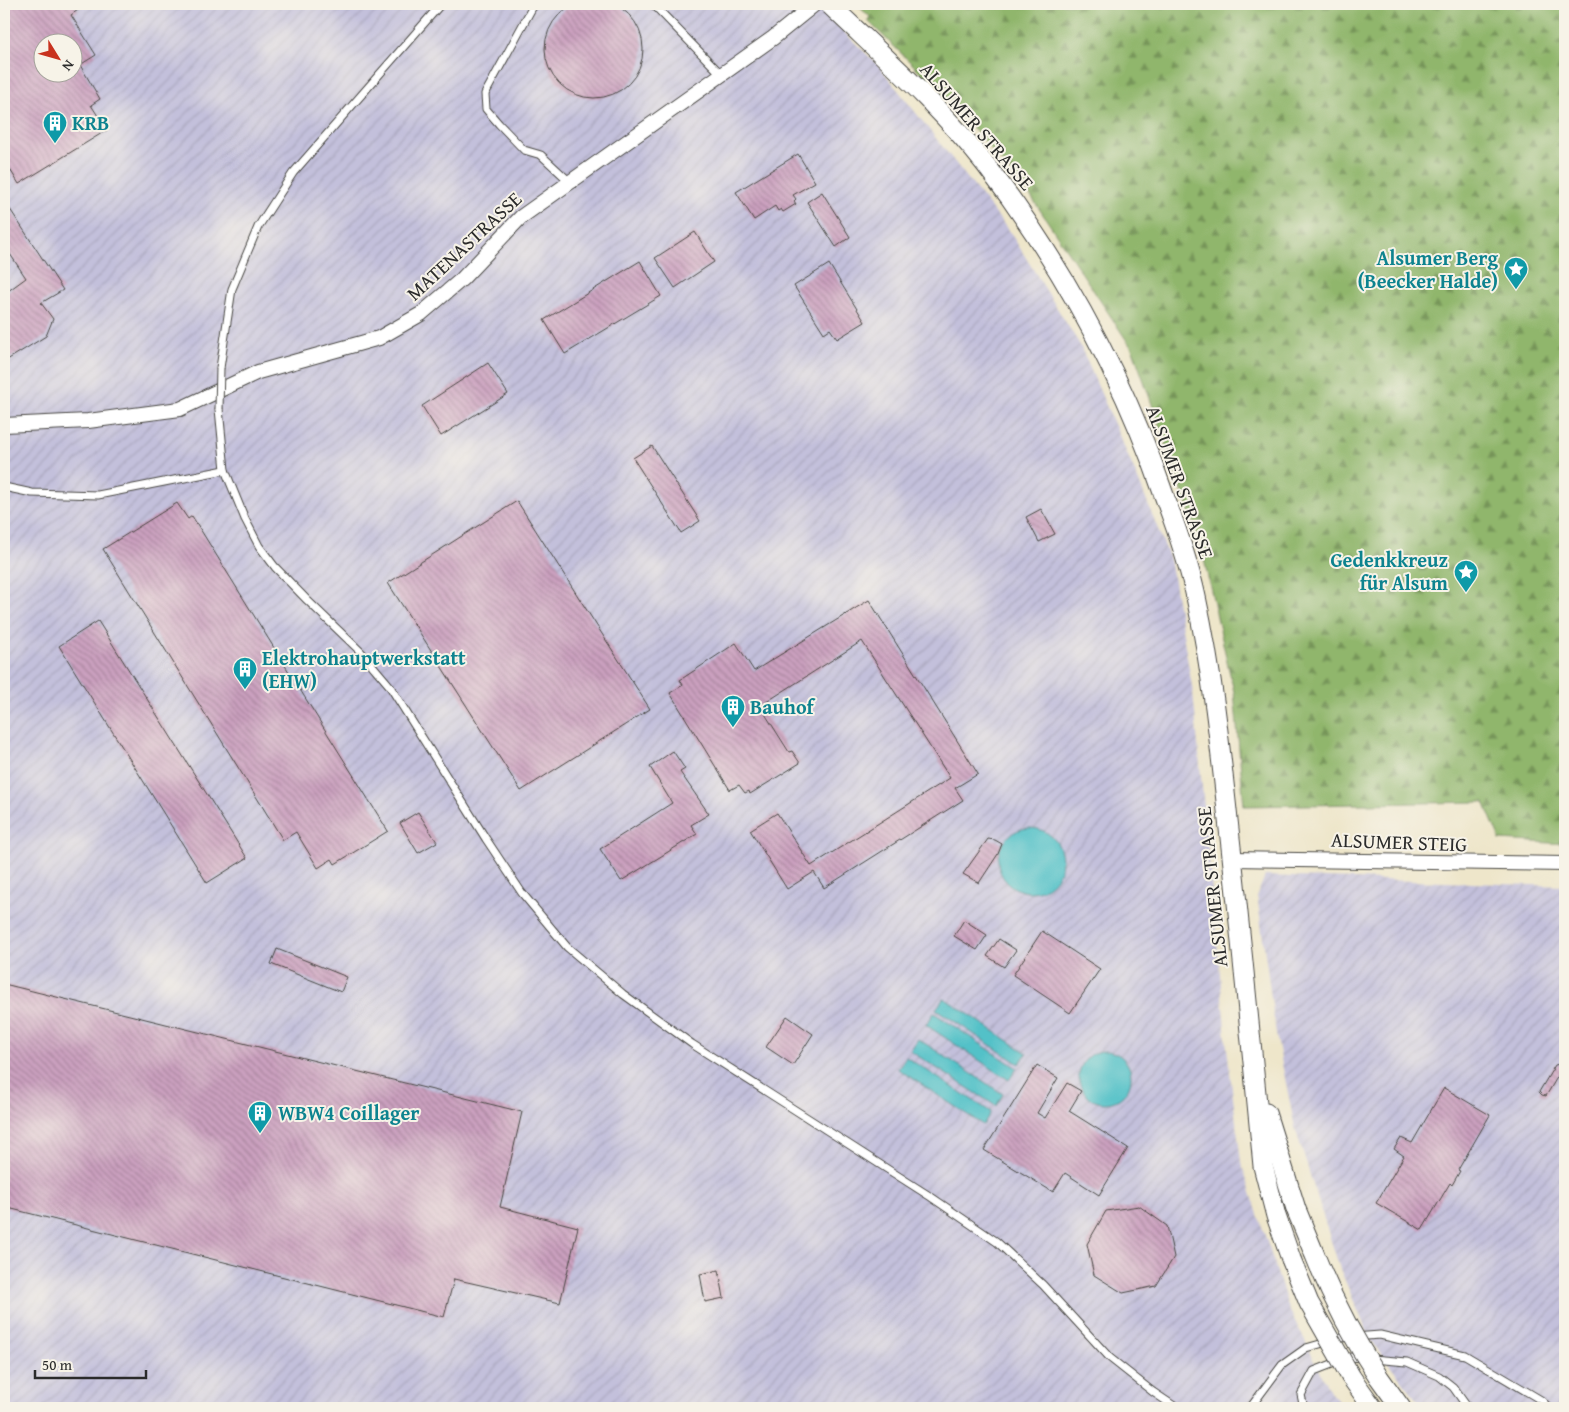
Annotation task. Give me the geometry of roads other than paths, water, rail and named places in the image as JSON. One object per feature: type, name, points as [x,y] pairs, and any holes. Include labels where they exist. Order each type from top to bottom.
[{"type":"street","name":"MATENASTRASSE","points":[[4,425],[88,421],[180,409],[258,372],[379,338],[421,314],[462,279],[521,217],[722,75],[773,38],[815,4]]},
{"type":"street","name":"ALSUMER STRASSE","points":[[829,4],[890,61],[941,113],[989,170],[1019,210],[1081,310],[1124,395],[1147,446],[1196,595],[1215,704],[1263,1166],[1276,1216],[1309,1303],[1351,1377],[1373,1408]]},
{"type":"street","name":"ALSUMER STEIG","points":[[1232,859],[1565,864]]},
{"type":"street","name":"ALSUMER STRASSE","points":[[1254,1074],[1296,1209],[1331,1294],[1358,1346],[1400,1408]]},
{"type":"lane","points":[[441,4],[293,174],[258,227],[232,289],[220,368],[219,409],[225,470],[245,519],[274,567],[361,652],[389,685],[522,893],[567,947],[622,994],[692,1044],[931,1197],[997,1242],[1043,1285],[1110,1358],[1153,1392],[1177,1408]]},
{"type":"lane","points":[[536,4],[532,8],[485,94],[486,109],[524,150],[541,155],[570,182]]},
{"type":"lane","points":[[653,4],[722,75]]},
{"type":"lane","points":[[4,487],[32,493],[98,495],[225,470]]},
{"type":"lane","points":[[1250,1408],[1282,1365],[1306,1348],[1341,1338],[1380,1335],[1464,1355],[1541,1400],[1549,1408]]},
{"type":"lane","points":[[1304,1408],[1301,1395],[1314,1371],[1350,1357],[1407,1362],[1439,1376],[1452,1387],[1468,1408]]},
{"type":"water","points":[[1024,828],[1036,828],[1053,837],[1060,848],[1062,860],[1060,872],[1053,883],[1036,892],[1024,892],[1012,887],[1003,878],[998,866],[998,854],[1003,842],[1012,833]]},
{"type":"water","points":[[944,998],[1027,1053],[1019,1064],[936,1009]]},
{"type":"water","points":[[934,1013],[1017,1068],[1009,1080],[926,1025]]},
{"type":"water","points":[[918,1039],[1003,1094],[996,1106],[910,1051]]},
{"type":"water","points":[[1105,1051],[1119,1055],[1127,1063],[1131,1077],[1127,1091],[1119,1099],[1105,1103],[1091,1099],[1083,1091],[1079,1077],[1083,1063],[1091,1055]]},
{"type":"water","points":[[906,1057],[991,1112],[983,1125],[898,1069]]},
{"type":"place","name":"KRB","points":[[55,144]]},
{"type":"place","name":"Alsumer Berg (Beecker Halde)","points":[[1516,290]]},
{"type":"place","name":"Gedenkkreuz für Alsum","points":[[1466,593]]},
{"type":"place","name":"Elektrohauptwerkstatt (EHW)","points":[[245,690]]},
{"type":"place","name":"Bauhof","points":[[733,728]]},
{"type":"place","name":"WBW4 Coillager","points":[[260,1134]]}]
